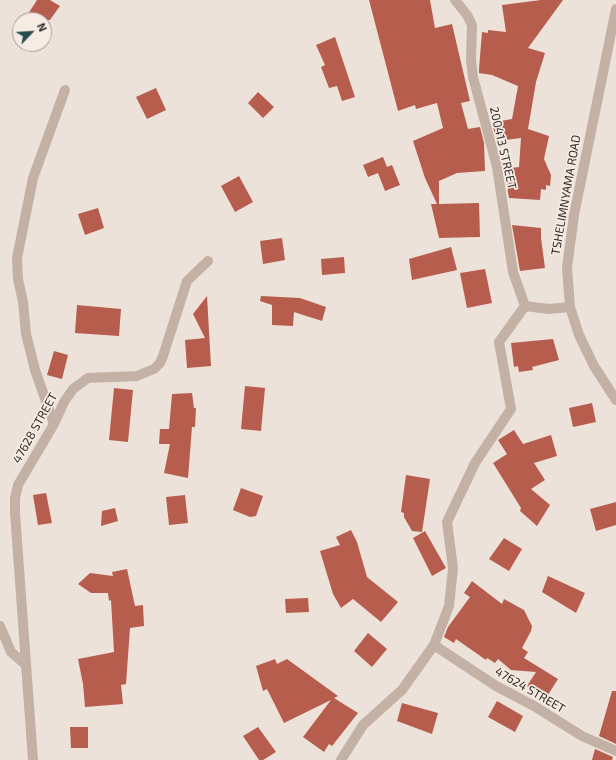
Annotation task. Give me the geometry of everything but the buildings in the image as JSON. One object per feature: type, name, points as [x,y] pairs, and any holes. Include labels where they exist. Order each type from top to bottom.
[{"type":"street","name":"200413 STREET","points":[[455,0],[467,15],[472,25],[471,60],[473,77],[497,167],[513,272],[525,306]]},
{"type":"street","name":"TSHELIMNYAMA ROAD","points":[[616,9],[571,229],[567,268],[570,307],[579,335],[594,366],[616,400]]},
{"type":"street","points":[[54,424],[35,370],[26,334],[23,302],[18,279],[17,258],[33,178],[65,90]]},
{"type":"street","name":"47628 STREET","points":[[33,760],[15,498],[18,485],[54,424],[64,402],[73,389],[88,378],[137,376],[154,369],[163,356],[187,280],[208,261]]},
{"type":"street","points":[[341,760],[363,725],[402,690],[434,645],[449,606],[453,568],[447,522],[476,462],[511,409],[499,342],[525,306],[548,309],[570,307]]},
{"type":"street","points":[[0,626],[11,652],[26,665]]},
{"type":"street","name":"47624 STREET","points":[[434,645],[496,686],[534,706],[582,736],[616,751]]}]
